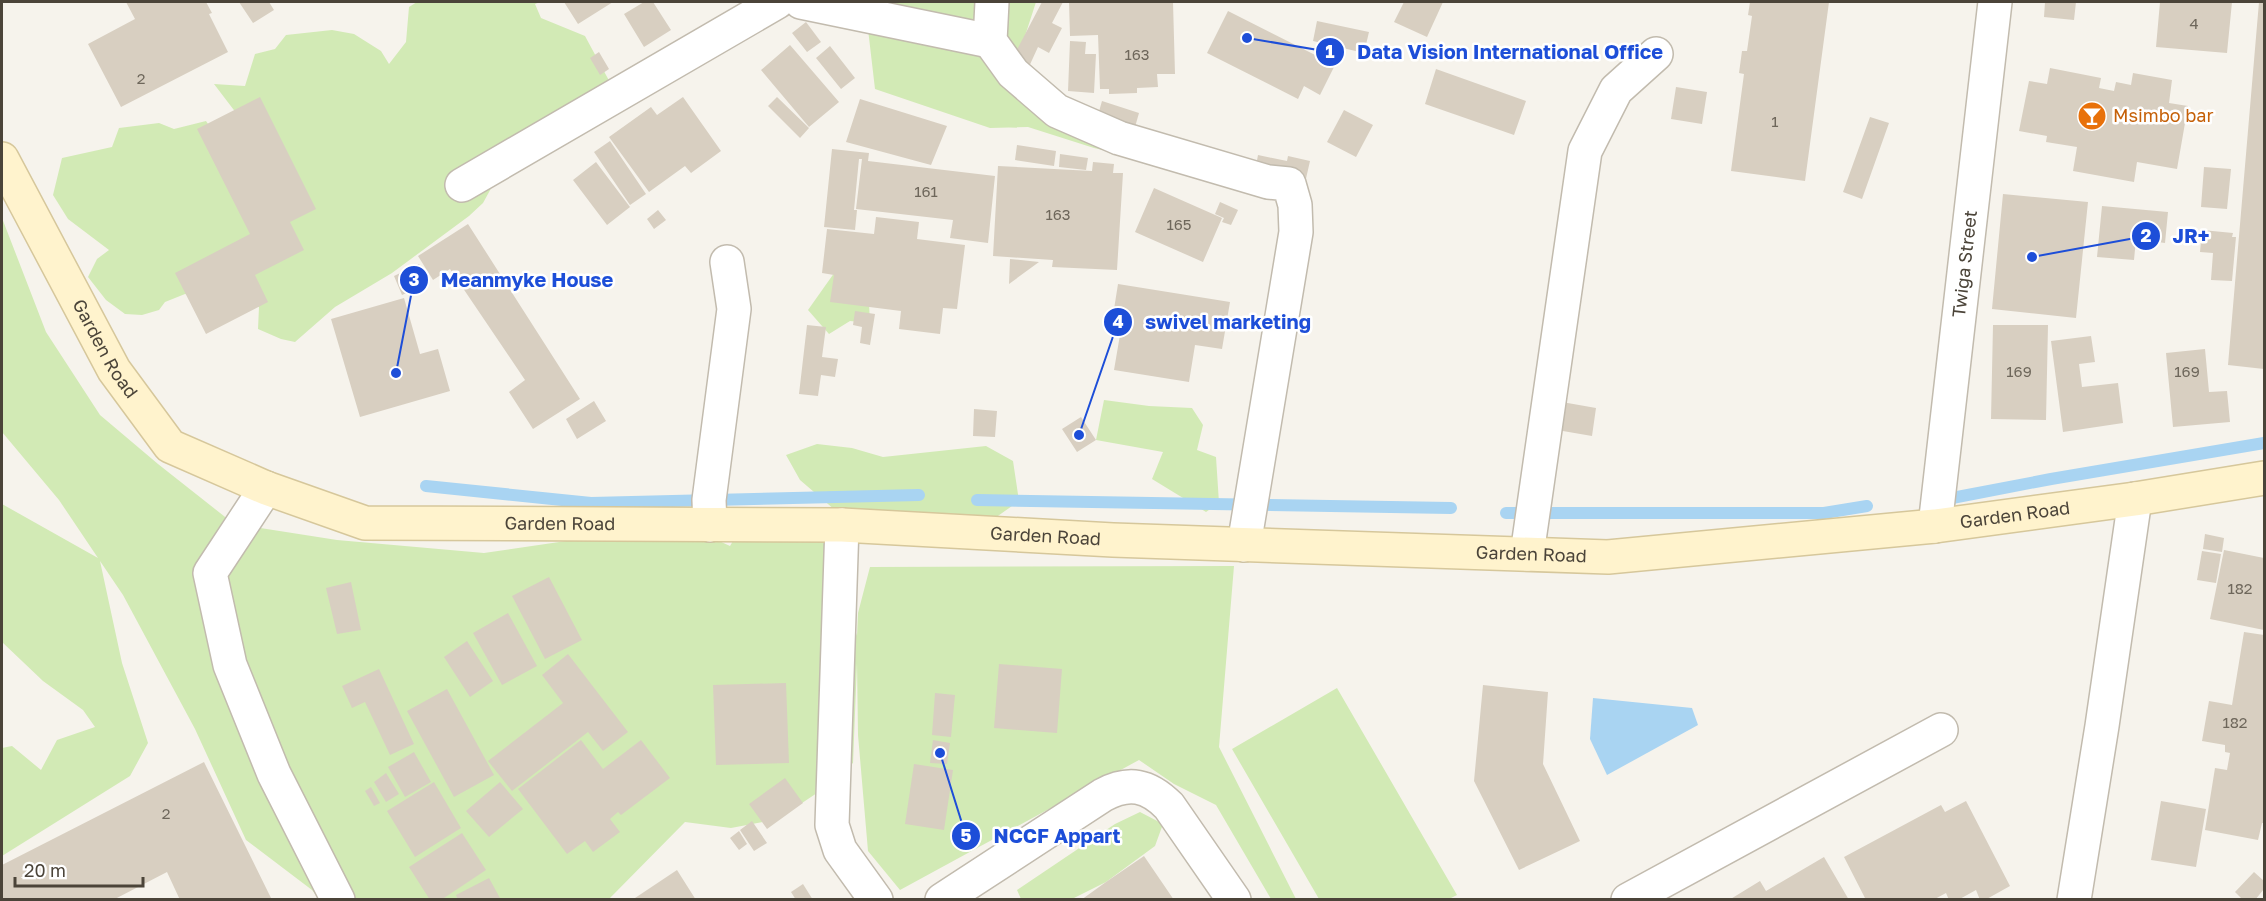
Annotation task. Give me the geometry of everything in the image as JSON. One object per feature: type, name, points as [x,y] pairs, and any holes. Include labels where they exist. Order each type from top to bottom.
[{"type":"street","points":[[462,185],[777,2]]},
{"type":"street","points":[[801,2],[990,41]]},
{"type":"street","points":[[992,2],[990,41],[1013,74],[1057,111],[1119,138],[1268,182],[1288,183],[1296,205],[1296,232],[1244,545]]},
{"type":"street","name":"Twiga Street","points":[[1935,526],[1995,2]]},
{"type":"street","points":[[1527,554],[1585,151],[1616,90],[1656,54]]},
{"type":"street","name":"Garden Road","points":[[2,159],[114,369],[170,446],[266,488],[365,523],[842,525],[1113,540],[1608,557],[1935,526],[2135,500],[2265,478]]},
{"type":"street","points":[[710,525],[709,501],[734,309],[728,262]]},
{"type":"street","points":[[266,488],[210,573],[230,665],[274,774],[338,900]]},
{"type":"street","points":[[2074,900],[2101,738],[2135,500]]},
{"type":"street","points":[[842,525],[832,825],[840,850],[876,900]]},
{"type":"street","points":[[1628,900],[1941,730]]},
{"type":"street","points":[[942,900],[1103,795],[1116,788],[1131,787],[1152,792],[1169,806],[1234,900]]},
{"type":"green space","points":[[417,2],[540,2],[535,4],[541,18],[585,36],[620,101],[494,183],[483,203],[469,216],[392,273],[335,307],[295,342],[281,339],[258,329],[259,307],[238,306],[185,294],[165,302],[159,310],[142,315],[125,314],[106,300],[88,277],[97,259],[109,250],[68,219],[53,195],[62,158],[112,147],[119,128],[159,123],[174,129],[206,121],[229,155],[259,143],[214,84],[245,86],[255,54],[275,49],[286,35],[332,30],[354,34],[381,51],[389,64],[406,42],[409,7]]},
{"type":"green space","points":[[884,2],[1036,2],[1013,73],[1124,155],[1028,127],[990,128],[875,89],[866,12]]},
{"type":"green space","points":[[2,218],[46,332],[100,415],[234,524],[337,540],[484,553],[682,524],[730,546],[743,524],[791,513],[832,551],[857,636],[858,613],[870,567],[1234,566],[1219,747],[1296,899],[1271,899],[1216,805],[1174,784],[1139,760],[900,890],[868,851],[858,735],[857,663],[853,763],[832,779],[832,783],[778,819],[731,828],[685,822],[609,899],[319,899],[312,890],[246,840],[195,729],[123,595],[100,561],[122,663],[148,743],[130,776],[2,856],[2,748],[12,746],[41,770],[57,740],[95,727],[83,710],[43,681],[2,642],[2,504],[98,558],[59,500],[2,432]]},
{"type":"green space","points":[[837,269],[869,304],[870,323],[850,321],[829,334],[808,310]]},
{"type":"green space","points":[[1104,400],[1149,406],[1192,408],[1203,425],[1197,450],[1216,457],[1219,503],[1206,512],[1152,479],[1163,452],[1096,440]]},
{"type":"green space","points":[[817,444],[852,448],[883,457],[986,446],[1013,461],[1019,501],[988,523],[835,510],[800,480],[786,455]]},
{"type":"green space","points":[[1337,688],[1457,895],[1449,899],[1319,899],[1232,749]]},
{"type":"green space","points":[[1140,812],[1163,824],[1155,846],[1106,882],[1072,899],[1021,899],[1017,890],[1115,824]]},
{"type":"water","points":[[1593,698],[1692,708],[1698,725],[1607,775],[1590,739]]},
{"type":"building","points":[[126,2],[206,2],[212,13],[209,14],[228,52],[121,107],[88,44],[135,19]]},
{"type":"building","points":[[239,2],[269,2],[274,10],[253,23]]},
{"type":"building","points":[[564,2],[613,2],[578,24]]},
{"type":"building","points":[[644,2],[653,2],[671,30],[644,47],[624,14]]},
{"type":"building","points":[[1042,2],[1063,2],[1052,23],[1062,28],[1049,53],[1038,47],[1027,71],[1010,63]]},
{"type":"building","points":[[1069,2],[1173,2],[1175,74],[1157,74],[1158,87],[1137,88],[1137,93],[1109,94],[1109,89],[1100,89],[1098,35],[1070,36]]},
{"type":"building","points":[[1404,2],[1443,2],[1427,37],[1394,22]]},
{"type":"building","points":[[1750,2],[1829,2],[1805,181],[1731,171],[1744,74],[1739,73],[1742,51],[1747,51],[1752,16],[1748,15]]},
{"type":"building","points":[[2045,2],[2076,2],[2074,20],[2044,17]]},
{"type":"building","points":[[2160,2],[2232,2],[2227,53],[2156,47]]},
{"type":"building","points":[[2259,2],[2264,2],[2264,369],[2228,365]]},
{"type":"building","points":[[1228,11],[1335,65],[1320,95],[1304,86],[1298,99],[1207,53]]},
{"type":"building","points":[[1317,21],[1369,32],[1364,53],[1313,41]]},
{"type":"building","points":[[806,22],[821,42],[807,52],[792,33]]},
{"type":"building","points":[[1070,41],[1086,42],[1085,54],[1096,54],[1094,93],[1068,91]]},
{"type":"building","points":[[790,45],[839,102],[809,127],[761,70]]},
{"type":"building","points":[[830,46],[855,78],[841,89],[816,58]]},
{"type":"building","points":[[599,52],[609,69],[600,75],[590,58]]},
{"type":"building","points":[[2050,68],[2101,78],[2099,88],[2114,91],[2116,82],[2131,85],[2133,73],[2172,80],[2169,103],[2188,106],[2177,169],[2137,162],[2134,182],[2073,171],[2077,147],[2046,142],[2047,136],[2019,131],[2029,81],[2047,84]]},
{"type":"building","points":[[1436,69],[1526,101],[1514,135],[1425,104]]},
{"type":"building","points":[[1676,87],[1707,92],[1702,124],[1671,119]]},
{"type":"building","points":[[260,97],[316,209],[290,222],[304,250],[255,275],[268,302],[206,334],[175,273],[250,234],[197,129]]},
{"type":"building","points":[[683,97],[721,151],[691,173],[685,166],[649,192],[609,137],[651,107],[657,115]]},
{"type":"building","points":[[777,97],[809,128],[800,138],[768,106]]},
{"type":"building","points":[[860,99],[947,126],[931,165],[846,142]]},
{"type":"building","points":[[1102,101],[1139,113],[1135,127],[1098,115]]},
{"type":"building","points":[[1344,110],[1373,125],[1356,157],[1327,142]]},
{"type":"building","points":[[1870,117],[1889,123],[1862,199],[1843,192]]},
{"type":"building","points":[[610,141],[646,194],[630,205],[594,152]]},
{"type":"building","points":[[1017,145],[1056,151],[1054,166],[1015,160]]},
{"type":"building","points":[[832,149],[869,153],[868,161],[995,176],[988,243],[950,238],[953,220],[856,209],[862,159],[859,159],[854,210],[857,210],[855,230],[824,227]]},
{"type":"building","points":[[1060,154],[1088,158],[1086,170],[1059,167]]},
{"type":"building","points":[[1258,155],[1287,161],[1288,156],[1310,161],[1305,183],[1255,171]]},
{"type":"building","points":[[596,162],[630,207],[607,225],[573,180]]},
{"type":"building","points":[[1093,162],[1114,164],[1113,173],[1123,173],[1117,270],[1052,267],[1053,260],[993,256],[998,166],[1092,171]]},
{"type":"building","points":[[2204,167],[2231,169],[2227,209],[2201,207]]},
{"type":"building","points":[[1154,188],[1222,218],[1203,262],[1135,232]]},
{"type":"building","points":[[2003,194],[2088,202],[2076,318],[1992,309]]},
{"type":"building","points":[[1220,202],[1238,210],[1231,225],[1222,222],[1224,218],[1215,214]]},
{"type":"building","points":[[2102,206],[2168,212],[2165,243],[2136,239],[2134,260],[2097,257]]},
{"type":"building","points":[[658,210],[666,220],[654,229],[647,219]]},
{"type":"building","points":[[876,217],[919,222],[917,239],[965,245],[957,309],[943,308],[940,334],[899,329],[901,311],[830,302],[834,275],[822,273],[827,229],[874,234]]},
{"type":"building","points":[[468,224],[580,399],[533,429],[509,392],[525,380],[450,269],[433,280],[418,256]]},
{"type":"building","points":[[2202,230],[2233,233],[2232,237],[2236,237],[2232,281],[2211,280],[2213,253],[2200,252]]},
{"type":"building","points":[[1010,259],[1039,262],[1009,284]]},
{"type":"building","points":[[419,264],[423,272],[416,275],[422,286],[402,295],[394,276]]},
{"type":"building","points":[[1118,284],[1230,302],[1222,349],[1195,345],[1189,382],[1114,370],[1121,329],[1111,328]]},
{"type":"building","points":[[404,298],[420,354],[438,349],[450,391],[360,417],[331,319]]},
{"type":"building","points":[[855,311],[875,314],[870,345],[860,343],[862,327],[853,325]]},
{"type":"building","points":[[807,325],[826,327],[822,357],[838,359],[835,377],[821,375],[818,396],[799,394]]},
{"type":"building","points":[[1993,325],[2048,325],[2046,420],[1991,419]]},
{"type":"building","points":[[2091,336],[2095,362],[2079,364],[2082,387],[2118,383],[2123,423],[2063,432],[2051,341]]},
{"type":"building","points":[[2205,349],[2209,392],[2227,391],[2230,422],[2173,427],[2166,353]]},
{"type":"building","points":[[594,401],[606,421],[577,439],[566,419]]},
{"type":"building","points":[[1562,402],[1596,408],[1592,436],[1557,430]]},
{"type":"building","points":[[974,409],[997,411],[995,437],[973,436]]},
{"type":"building","points":[[1081,417],[1096,440],[1077,452],[1062,429]]},
{"type":"building","points":[[2205,534],[2224,538],[2222,552],[2203,549]]},
{"type":"building","points":[[2224,550],[2264,558],[2264,630],[2210,619]]},
{"type":"building","points":[[2202,551],[2221,554],[2216,583],[2197,580]]},
{"type":"building","points":[[549,577],[582,640],[545,659],[512,596]]},
{"type":"building","points":[[351,582],[361,630],[337,634],[326,588]]},
{"type":"building","points":[[508,613],[537,666],[502,685],[473,633]]},
{"type":"building","points":[[2244,632],[2264,635],[2264,823],[2262,823],[2258,840],[2205,830],[2215,768],[2227,770],[2230,753],[2225,752],[2225,745],[2202,741],[2209,701],[2232,705]]},
{"type":"building","points":[[467,641],[493,681],[470,697],[444,657]]},
{"type":"building","points":[[568,654],[628,732],[603,751],[588,732],[512,791],[488,761],[563,703],[542,675]]},
{"type":"building","points":[[999,664],[1062,669],[1057,733],[994,728]]},
{"type":"building","points":[[379,669],[414,744],[390,755],[365,702],[352,708],[342,686]]},
{"type":"building","points":[[786,683],[789,763],[716,765],[713,685]]},
{"type":"building","points":[[1483,685],[1548,692],[1543,764],[1580,841],[1519,870],[1474,781]]},
{"type":"building","points":[[447,689],[494,775],[454,797],[407,711]]},
{"type":"building","points":[[935,693],[955,695],[951,737],[932,735]]},
{"type":"building","points":[[581,740],[603,769],[641,740],[670,778],[621,815],[618,812],[610,819],[620,832],[593,852],[585,841],[567,854],[518,789]]},
{"type":"building","points":[[933,740],[950,743],[947,764],[930,763]]},
{"type":"building","points":[[414,752],[431,782],[405,797],[388,767]]},
{"type":"building","points":[[204,762],[272,900],[180,900],[167,872],[113,900],[2,900],[2,865]]},
{"type":"building","points":[[914,764],[953,770],[944,830],[905,824]]},
{"type":"building","points":[[386,773],[399,794],[386,802],[374,782]]},
{"type":"building","points":[[785,778],[803,803],[767,829],[749,804]]},
{"type":"building","points":[[434,782],[461,828],[415,857],[387,811]]},
{"type":"building","points":[[500,782],[523,809],[489,837],[466,811]]},
{"type":"building","points":[[371,787],[380,803],[374,806],[365,791]]},
{"type":"building","points":[[1966,801],[2010,886],[1985,900],[1980,900],[1976,890],[1958,900],[1949,900],[1946,893],[1933,900],[1866,900],[1844,857],[1941,805],[1945,812]]},
{"type":"building","points":[[2161,801],[2206,809],[2196,867],[2151,860]]},
{"type":"building","points":[[752,821],[767,843],[754,851],[740,830]]},
{"type":"building","points":[[739,831],[747,844],[739,850],[730,838]]},
{"type":"building","points":[[462,833],[486,870],[441,900],[430,900],[409,867]]},
{"type":"building","points":[[1144,856],[1174,900],[1081,900],[1106,882]]},
{"type":"building","points":[[1824,857],[1849,900],[1729,900],[1760,881],[1766,891]]},
{"type":"building","points":[[677,870],[696,900],[632,900]]},
{"type":"building","points":[[2254,872],[2264,881],[2264,889],[2255,900],[2243,900],[2235,892]]},
{"type":"building","points":[[489,878],[501,900],[458,900],[456,895]]},
{"type":"building","points":[[803,884],[813,900],[796,900],[791,892]]},
{"type":"waterway","points":[[1952,498],[2264,443]]},
{"type":"waterway","points":[[426,486],[591,503],[919,495]]},
{"type":"waterway","points":[[977,500],[1451,508]]},
{"type":"waterway","points":[[1506,513],[1824,513],[1867,506]]},
{"type":"place","name":"Data Vision International Office","points":[[1247,38]]},
{"type":"place","name":"Msimbo bar","points":[[2092,116]]},
{"type":"place","name":"JR+","points":[[2032,257]]},
{"type":"place","name":"Meanmyke House","points":[[396,373]]},
{"type":"place","name":"swivel marketing","points":[[1079,435]]},
{"type":"place","name":"NCCF Appart","points":[[940,753]]}]
